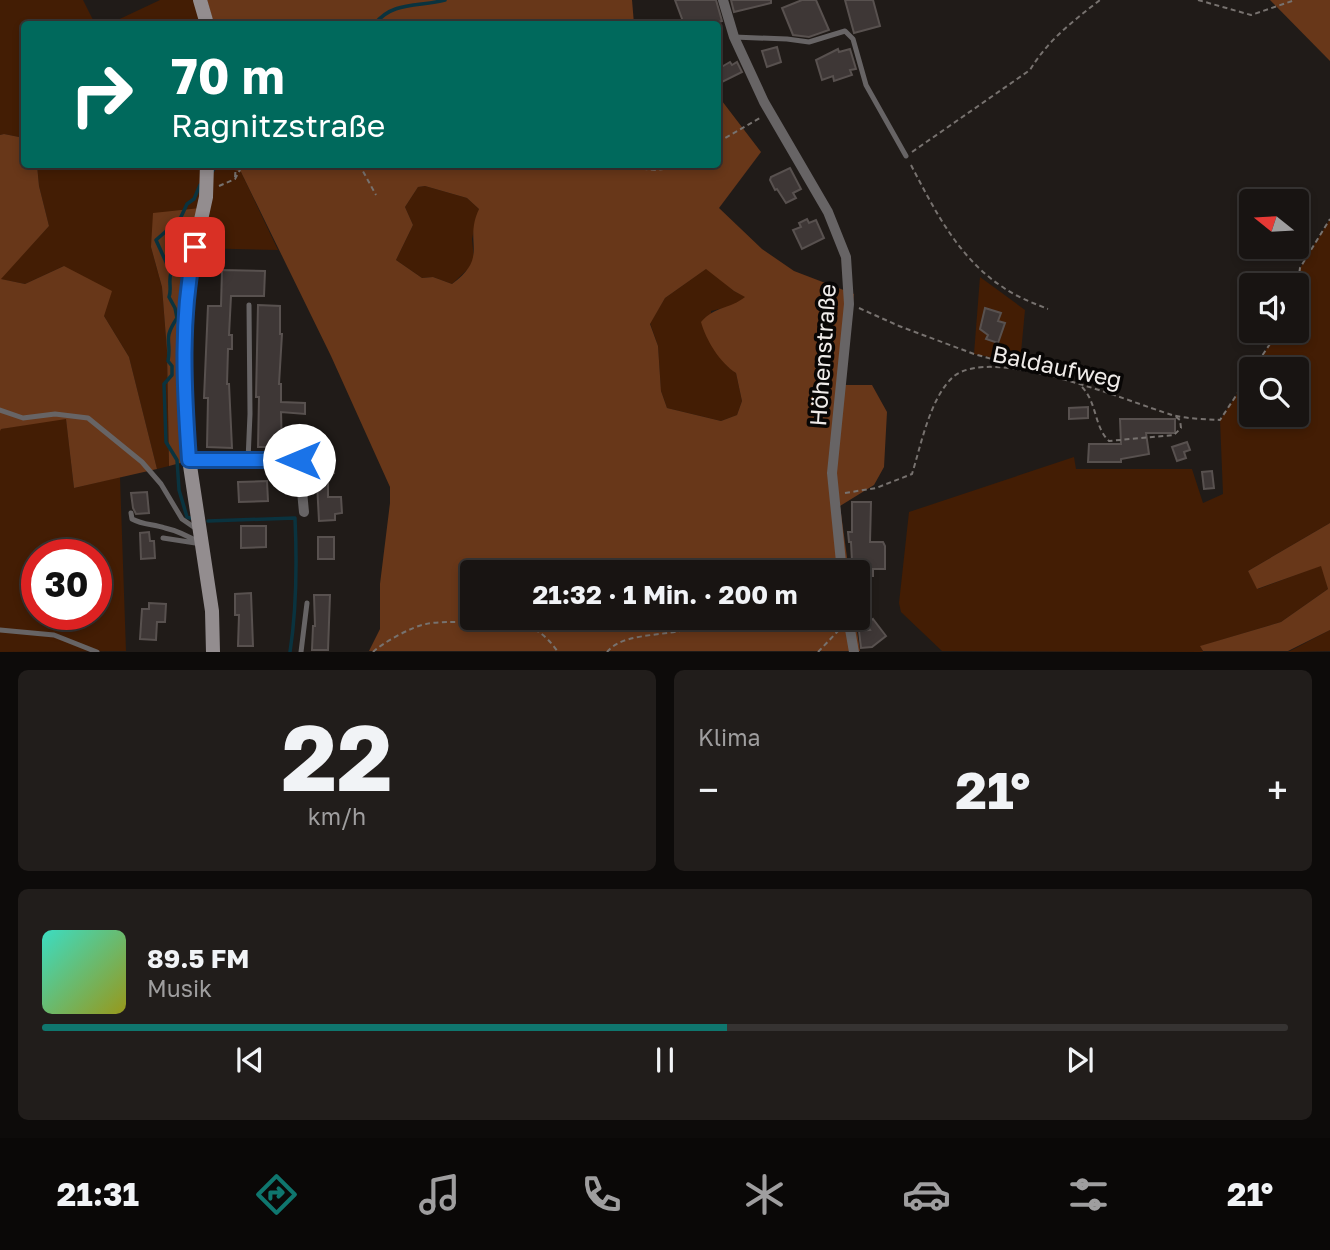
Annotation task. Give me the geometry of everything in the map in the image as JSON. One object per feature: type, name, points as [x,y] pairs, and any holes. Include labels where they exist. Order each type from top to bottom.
[{"type":"main road","points":[[200,0],[206,21]]},
{"type":"main road","points":[[207,168],[206,197],[190,270],[184,362],[189,460],[212,611],[213,652]]},
{"type":"street","name":"Höhenstraße","points":[[723,0],[734,37],[770,113],[828,212],[845,257],[849,304],[832,473],[841,560]]},
{"type":"street","points":[[189,460],[299,460],[304,512]]},
{"type":"street","points":[[850,630],[854,652]]},
{"type":"lane","points":[[734,37],[809,42],[845,31],[853,39],[866,85],[906,156]]},
{"type":"lane","points":[[247,460],[250,414],[249,305]]},
{"type":"lane","points":[[0,410],[23,418],[55,414],[88,418],[142,462],[161,484],[182,519],[201,538]]},
{"type":"lane","points":[[131,513],[132,519],[141,524],[162,526],[201,538]]},
{"type":"lane","points":[[163,538],[201,538]]},
{"type":"lane","points":[[301,652],[307,603]]},
{"type":"lane","points":[[0,629],[54,635],[97,652]]},
{"type":"path","points":[[1048,309],[1005,289],[972,264],[938,215],[906,156],[1030,70],[1041,51],[1064,28],[1100,0]]},
{"type":"path","points":[[1198,0],[1251,15],[1296,0]]},
{"type":"path","points":[[721,140],[770,113]]},
{"type":"path","points":[[235,179],[236,168]]},
{"type":"path","points":[[206,197],[219,186],[235,179],[241,168]]},
{"type":"path","points":[[361,168],[376,195]]},
{"type":"path","points":[[637,168],[671,168]]},
{"type":"path","points":[[1299,273],[1330,219]]},
{"type":"path","points":[[849,304],[974,355],[1063,380]]},
{"type":"path","name":"Baldaufweg","points":[[833,495],[876,488],[912,474],[930,411],[952,378],[968,367],[997,366],[1080,384],[1175,416],[1220,420],[1239,391]]},
{"type":"path","points":[[1080,384],[1096,412],[1102,435],[1109,441],[1174,435],[1181,428],[1180,420],[1175,416]]},
{"type":"path","points":[[373,652],[382,643],[424,624],[454,622],[529,626],[550,640],[558,652]]},
{"type":"path","points":[[607,652],[611,646],[634,638],[679,630]]},
{"type":"path","points":[[818,652],[837,630]]},
{"type":"shaded area","points":[[0,0],[83,0],[94,21],[21,21],[21,137],[0,135]]},
{"type":"shaded area","points":[[160,0],[207,0],[213,21],[115,21]]},
{"type":"shaded area","points":[[207,0],[632,0],[634,21],[213,21]]},
{"type":"shaded area","points":[[1270,0],[1330,0],[1330,61]]},
{"type":"shaded area","points":[[722,101],[761,152],[719,208],[762,249],[794,271],[854,294],[841,385],[872,385],[887,412],[884,467],[874,485],[840,506],[847,560],[460,560],[460,630],[857,630],[860,651],[369,651],[380,629],[380,584],[390,487],[331,356],[241,172],[228,168],[721,168]],"holes":[[[425,186],[467,198],[479,209],[473,231],[473,257],[470,265],[452,284],[433,277],[422,278],[396,260],[413,225],[405,207],[418,187]],[[706,269],[745,297],[712,313],[701,322],[714,350],[736,373],[742,401],[737,415],[721,421],[667,408],[661,391],[658,346],[650,324],[665,298]]]},
{"type":"shaded area","points":[[0,135],[21,137],[21,168],[37,168],[49,226],[1,279],[25,284],[64,266],[112,291],[104,316],[129,357],[157,469],[74,488],[66,419],[0,431]]},
{"type":"shaded area","points":[[37,168],[228,168],[241,172],[278,250],[151,247],[162,287],[167,351],[169,466],[157,469],[129,357],[104,316],[64,266],[25,284],[0,279],[49,226]]},
{"type":"shaded area","points":[[425,186],[467,198],[479,209],[472,239],[474,259],[469,268],[452,284],[433,277],[422,278],[396,260],[413,225],[405,207],[418,187]]},
{"type":"shaded area","points":[[210,207],[198,268],[191,330],[189,394],[195,459],[169,466],[167,351],[162,287],[151,247],[153,213]]},
{"type":"shaded area","points":[[1330,219],[1330,523],[1248,571],[1258,589],[1322,565],[1328,589],[1281,622],[1201,646],[1203,652],[942,651],[901,612],[899,603],[909,512],[1074,457],[1076,469],[1192,469],[1203,503],[1223,494],[1220,420],[1239,391],[1239,427],[1309,427],[1309,357],[1261,357],[1271,343],[1309,343],[1309,273],[1299,273],[1306,259],[1309,259],[1309,253]]},
{"type":"shaded area","points":[[707,268],[734,291],[746,297],[732,306],[711,311],[716,346],[728,367],[736,373],[742,401],[737,415],[721,421],[667,408],[661,391],[658,346],[650,323],[665,298]]},
{"type":"shaded area","points":[[980,277],[1025,310],[1020,363],[974,354]]},
{"type":"shaded area","points":[[66,418],[74,488],[120,477],[126,651],[0,652],[0,429]]},
{"type":"shaded area","points":[[1330,523],[1330,630],[1288,651],[1203,651],[1200,646],[1281,622],[1328,589],[1321,566],[1257,589],[1248,571]]},
{"type":"shaded area","points":[[1330,630],[1330,651],[1288,652]]},
{"type":"building","points":[[675,0],[716,0],[722,21],[683,21]]},
{"type":"building","points":[[731,0],[771,0],[771,3],[734,12]]},
{"type":"building","points":[[802,0],[816,0],[829,30],[809,37],[793,35],[782,8]]},
{"type":"building","points":[[845,0],[873,0],[880,26],[854,33]]},
{"type":"building","points":[[777,47],[781,62],[767,67],[762,51]]},
{"type":"building","points":[[838,49],[839,52],[850,49],[856,69],[850,70],[852,75],[834,81],[833,76],[822,80],[816,60]]},
{"type":"building","points":[[730,62],[732,65],[737,62],[742,72],[721,82],[721,67]]},
{"type":"building","points":[[790,168],[801,189],[793,193],[796,198],[786,203],[770,180]]},
{"type":"building","points":[[807,219],[809,223],[816,220],[824,238],[802,249],[793,230],[801,227],[799,223]]},
{"type":"building","points":[[222,270],[265,271],[264,296],[231,296],[229,335],[232,335],[232,349],[228,349],[227,384],[232,448],[207,447],[208,398],[204,398],[208,306],[221,306]]},
{"type":"building","points":[[258,305],[280,306],[281,402],[305,403],[305,414],[281,412],[282,447],[258,447]]},
{"type":"building","points":[[985,308],[1001,313],[998,321],[1005,323],[998,343],[986,339],[988,335],[980,329]]},
{"type":"building","points":[[1088,407],[1088,418],[1069,419],[1069,408]]},
{"type":"building","points":[[1120,419],[1175,419],[1175,433],[1146,433],[1149,454],[1121,459],[1121,462],[1088,462],[1089,444],[1121,444]]},
{"type":"building","points":[[1187,442],[1190,450],[1184,452],[1186,458],[1177,461],[1172,447]]},
{"type":"building","points":[[309,459],[323,459],[323,463],[333,463],[334,473],[328,473],[328,497],[341,497],[342,513],[335,514],[335,520],[319,521],[317,483],[310,483]]},
{"type":"building","points":[[1212,471],[1214,488],[1204,489],[1202,472]]},
{"type":"building","points":[[267,481],[268,501],[239,502],[238,482]]},
{"type":"building","points":[[147,492],[149,513],[136,514],[131,493]]},
{"type":"building","points":[[852,502],[871,502],[870,542],[883,542],[885,569],[873,569],[873,576],[870,576],[870,560],[852,560],[848,532],[852,532]]},
{"type":"building","points":[[241,526],[266,526],[266,547],[241,548]]},
{"type":"building","points":[[149,532],[150,541],[154,541],[155,558],[141,559],[140,533]]},
{"type":"building","points":[[318,537],[334,537],[334,559],[318,559]]},
{"type":"building","points":[[251,593],[253,646],[238,646],[239,615],[235,615],[235,594]]},
{"type":"building","points":[[314,595],[330,595],[328,650],[312,650],[315,626]]},
{"type":"building","points":[[149,603],[166,604],[165,622],[157,622],[156,640],[140,639],[142,609],[149,609]]},
{"type":"building","points":[[873,619],[886,636],[872,647],[861,648],[859,631],[870,630],[870,621]]},
{"type":"waterway","points":[[378,21],[398,8],[445,0]]},
{"type":"waterway","points":[[212,172],[214,168]]},
{"type":"waterway","points":[[190,518],[187,517],[179,490],[177,460],[166,442],[164,384],[172,375],[172,366],[168,361],[169,336],[177,318],[169,297],[171,273],[156,240],[180,219],[200,185]]},
{"type":"waterway","points":[[208,521],[295,518],[296,585],[290,652]]},
{"type":"route","points":[[195,247],[190,270],[184,362],[189,460],[299,460]]}]
